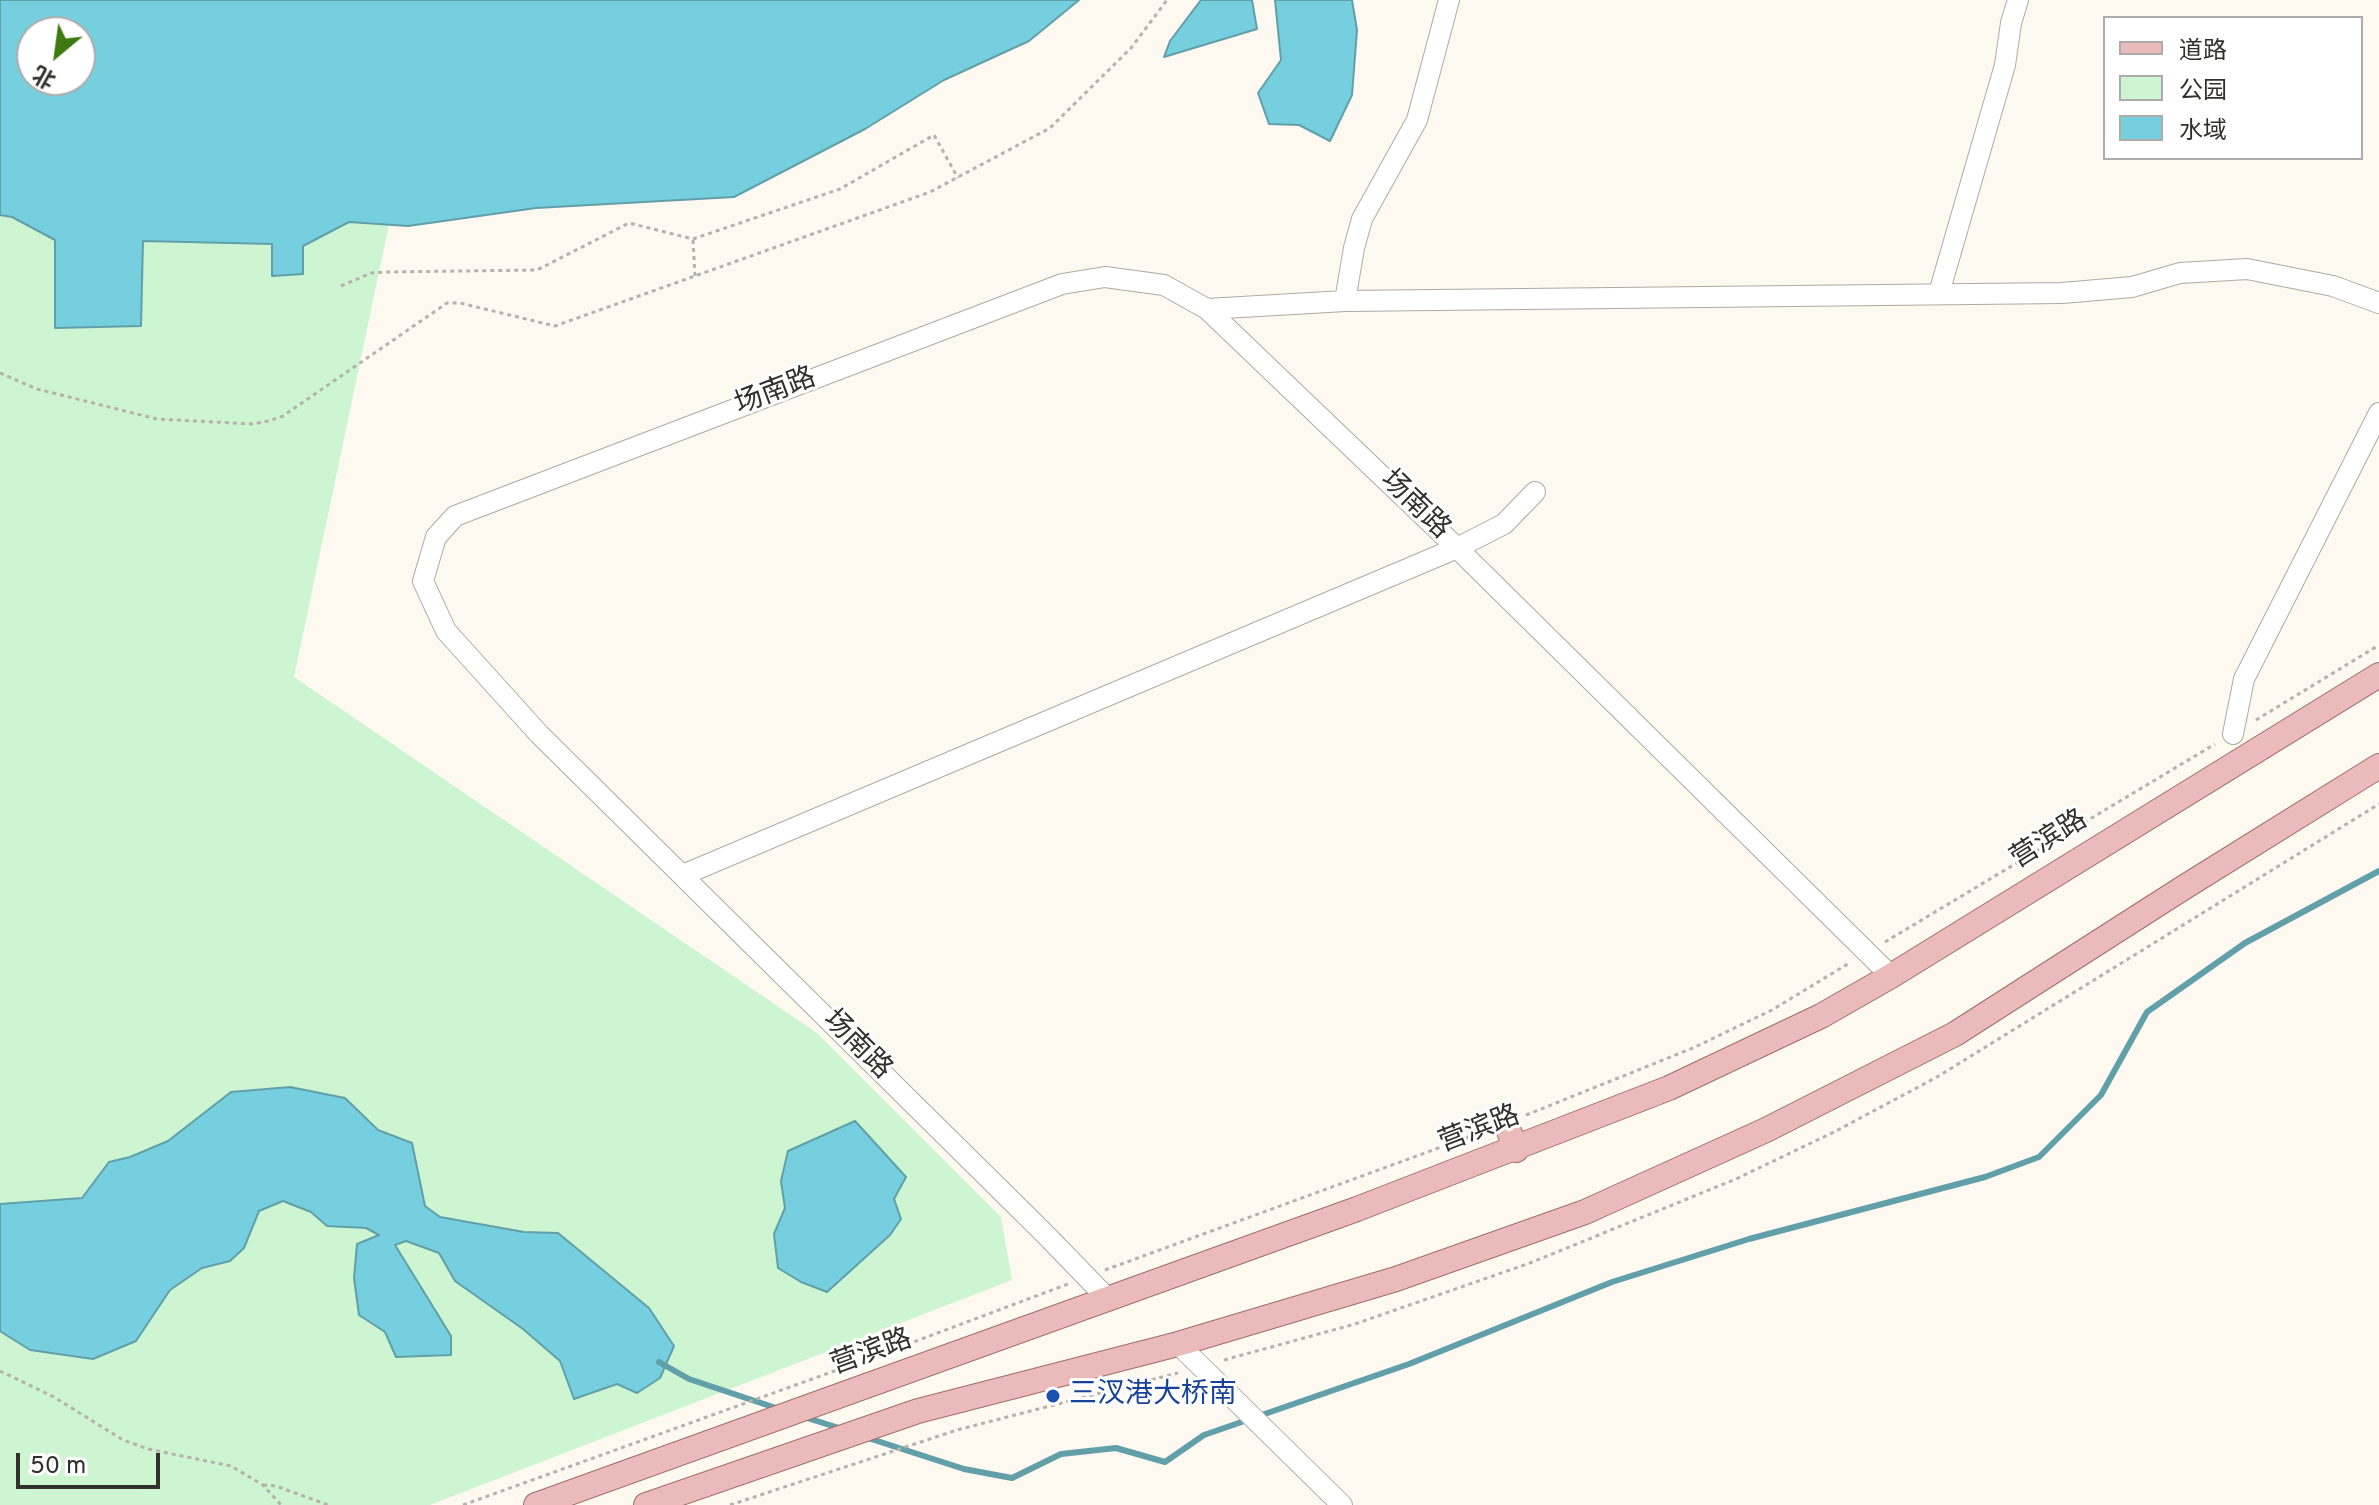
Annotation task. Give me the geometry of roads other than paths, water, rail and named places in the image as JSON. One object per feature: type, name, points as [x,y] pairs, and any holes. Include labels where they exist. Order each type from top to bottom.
[{"type":"main road","name":"营滨路","points":[[536,1505],[637,1471],[1516,1150],[1669,1088],[1821,1016],[1891,976],[2379,675]]},
{"type":"main road","points":[[648,1505],[918,1411],[1178,1344],[1396,1279],[1585,1212],[1766,1130],[1955,1034],[2379,766]]},
{"type":"main road","points":[[1506,1123],[1516,1150]]},
{"type":"street","points":[[1345,301],[1362,219],[1417,120],[1449,0]]},
{"type":"street","points":[[1939,293],[2005,65],[2018,0]]},
{"type":"street","points":[[1207,309],[1345,301],[2062,293],[2132,287],[2180,273],[2247,269],[2333,286],[2379,303]]},
{"type":"street","name":"场南路","points":[[1108,1299],[539,734],[446,631],[423,581],[436,537],[455,516],[1062,284],[1105,277],[1164,285],[1207,309],[1457,548],[1891,976]]},
{"type":"street","points":[[2233,734],[2244,679],[2379,413]]},
{"type":"street","points":[[683,875],[1457,548],[1504,524],[1535,492]]},
{"type":"street","points":[[1178,1344],[1342,1505]]},
{"type":"water","points":[[0,0],[1079,0],[1029,41],[944,80],[865,129],[734,197],[536,208],[408,226],[349,222],[303,246],[303,274],[272,276],[272,244],[143,241],[141,326],[55,328],[55,240],[12,217],[0,215]]},
{"type":"water","points":[[1201,0],[1252,0],[1257,29],[1164,57],[1170,41]]},
{"type":"water","points":[[1275,0],[1352,0],[1357,30],[1352,95],[1330,141],[1299,125],[1269,124],[1258,93],[1281,60]]},
{"type":"water","points":[[290,1087],[345,1098],[378,1130],[412,1143],[425,1206],[440,1217],[524,1232],[558,1233],[649,1308],[674,1346],[660,1378],[637,1393],[617,1384],[574,1399],[560,1361],[523,1329],[455,1281],[439,1253],[406,1241],[395,1245],[451,1336],[451,1355],[396,1357],[385,1332],[359,1315],[354,1278],[357,1244],[379,1235],[366,1228],[327,1226],[311,1212],[283,1201],[259,1211],[244,1248],[230,1261],[202,1268],[170,1290],[136,1341],[93,1359],[30,1350],[0,1331],[0,1204],[82,1198],[109,1162],[168,1141],[231,1092]]},
{"type":"water","points":[[855,1121],[906,1177],[894,1199],[901,1219],[890,1235],[827,1292],[801,1282],[778,1268],[774,1234],[785,1208],[781,1181],[788,1151]]},
{"type":"waterway","points":[[865,1437],[964,1469],[1012,1478],[1061,1454],[1116,1448],[1165,1462],[1204,1435],[1409,1364],[1612,1282],[1749,1239],[1985,1177],[2039,1157],[2101,1095],[2147,1012],[2245,943],[2379,871]]},
{"type":"waterway","points":[[659,1362],[689,1379],[779,1409]]},
{"type":"waterway","points":[[804,1417],[839,1428]]},
{"type":"place","name":"三汊港大桥南","points":[[1053,1396]]}]
